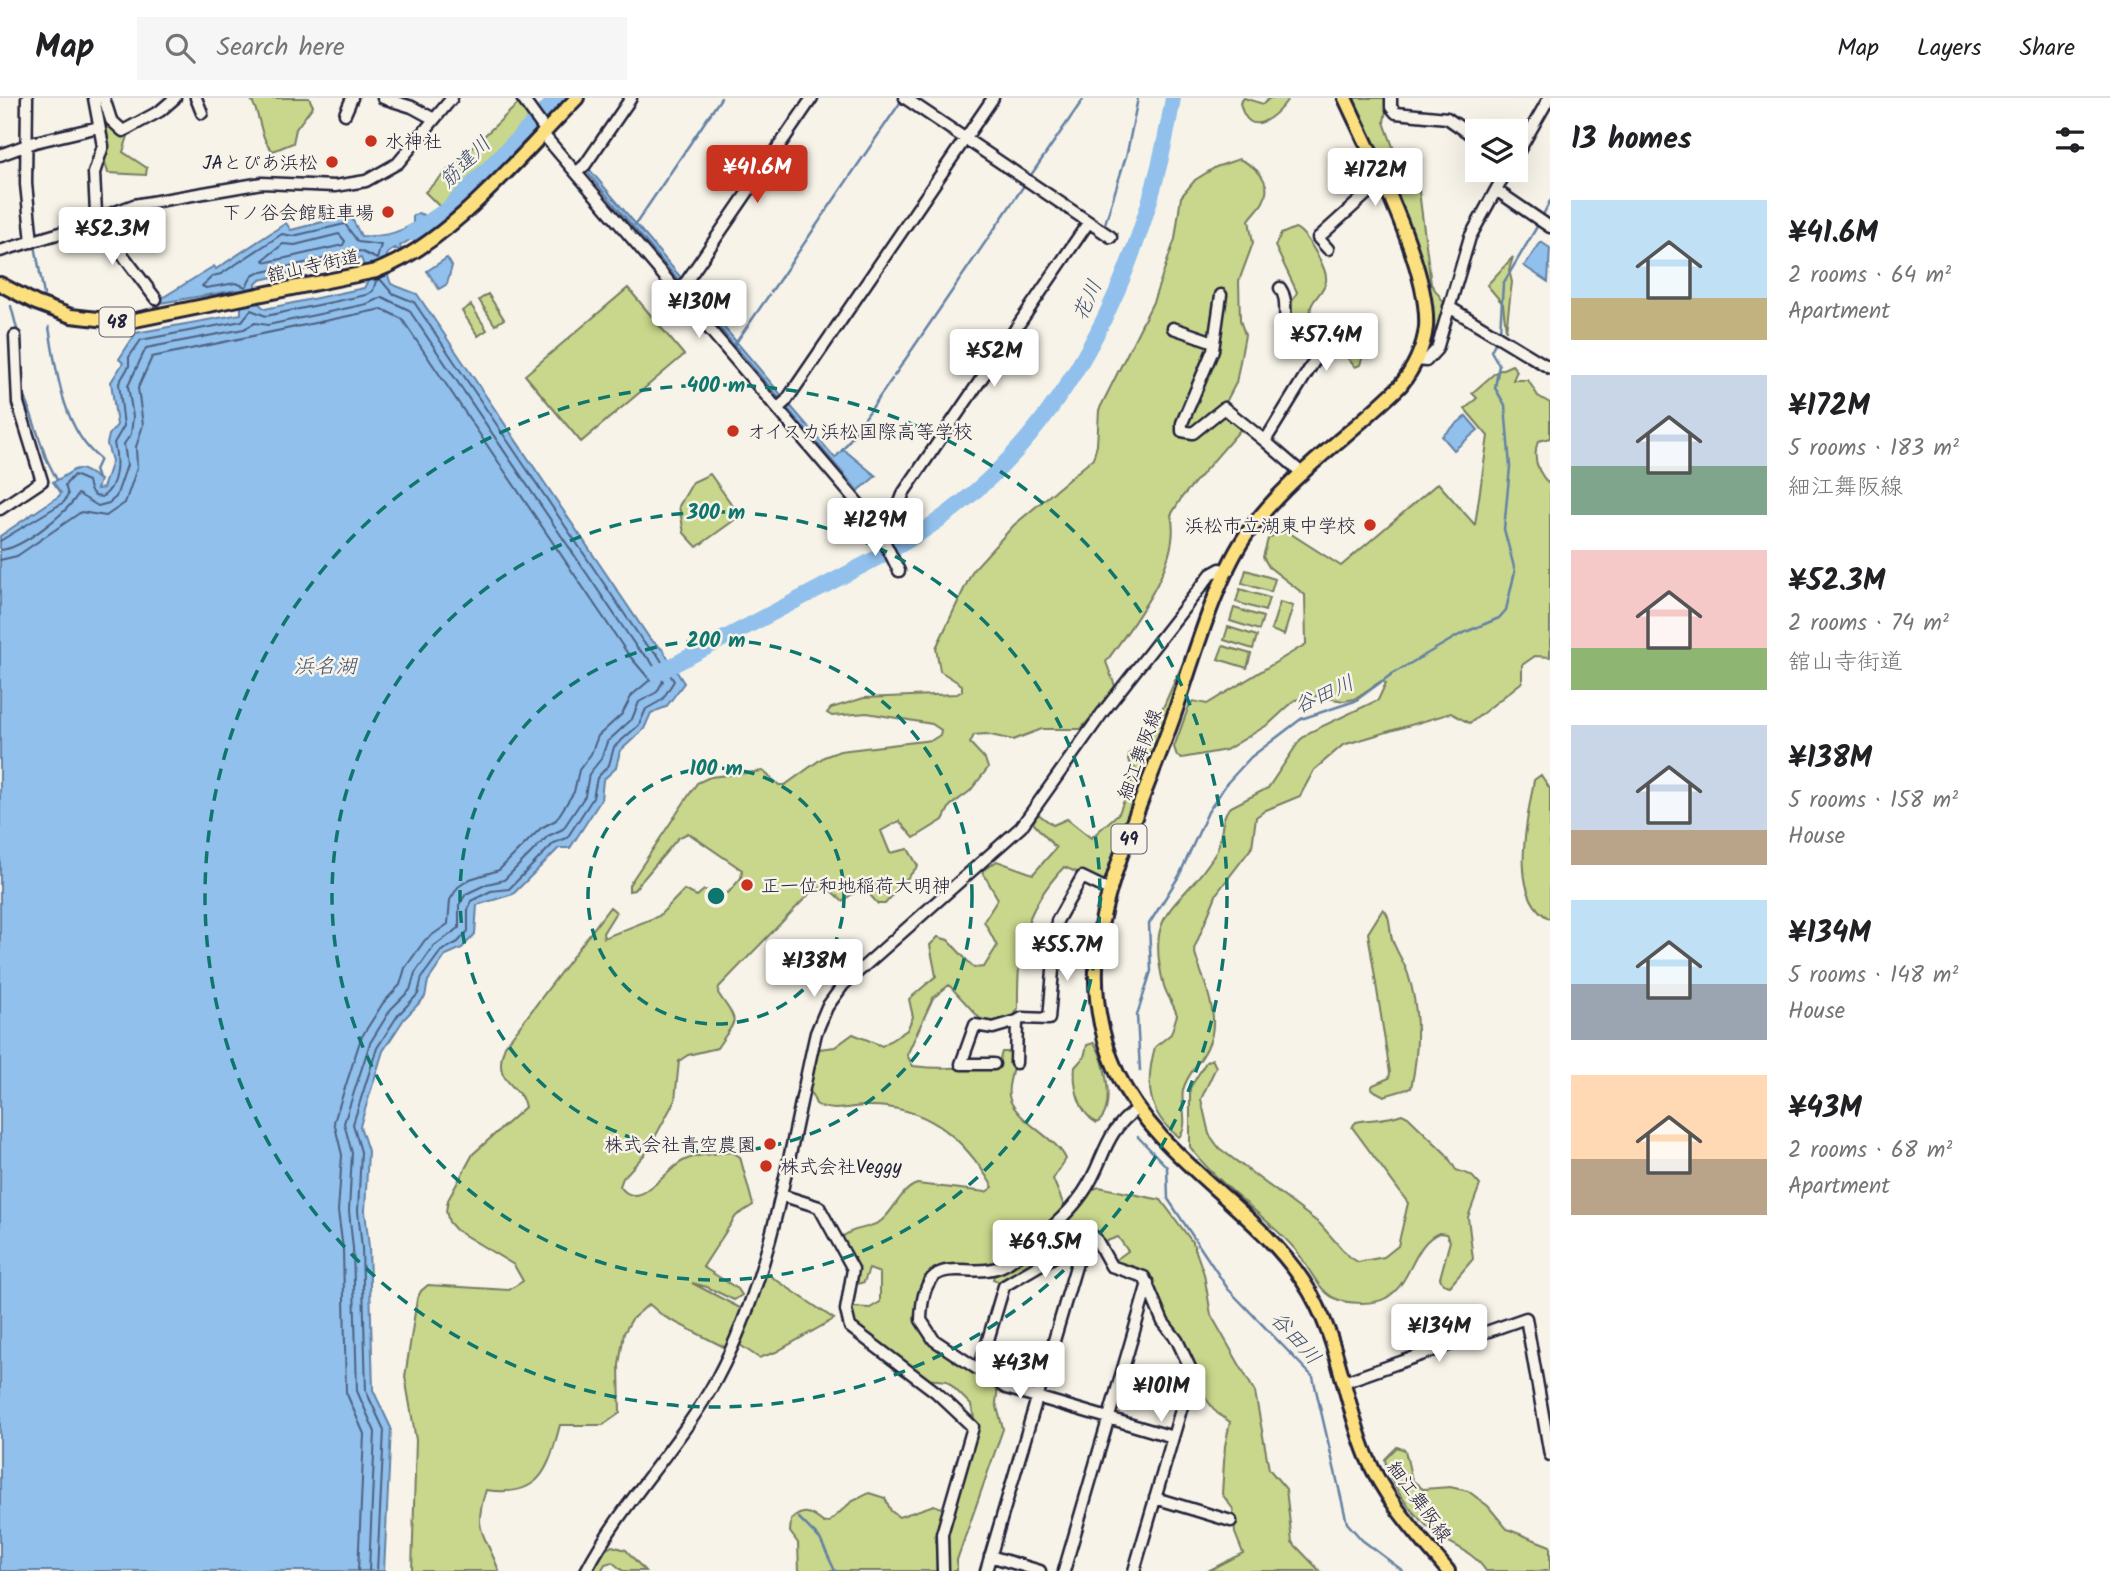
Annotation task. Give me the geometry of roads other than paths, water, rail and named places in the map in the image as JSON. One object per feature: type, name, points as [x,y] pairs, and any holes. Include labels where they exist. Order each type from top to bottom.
[{"type":"main road","name":"舘山寺街道","points":[[0,284],[59,312],[111,322],[152,319],[367,274],[388,266],[441,234],[540,127],[577,98]]},
{"type":"main road","name":"細江舞阪線","points":[[1345,98],[1407,241],[1424,308],[1425,332],[1416,360],[1400,386],[1303,474],[1249,530],[1228,571],[1111,891],[1097,952],[1098,1006],[1111,1058],[1138,1108],[1164,1141],[1277,1248],[1295,1269],[1323,1317],[1364,1448],[1377,1478],[1401,1515],[1448,1571]]},
{"type":"street","points":[[27,98],[26,184],[32,242]]},
{"type":"street","points":[[94,98],[103,146],[94,170],[93,196],[99,218],[156,299]]},
{"type":"street","points":[[104,98],[111,120],[123,131],[160,111],[175,98]]},
{"type":"street","points":[[196,98],[202,113]]},
{"type":"street","points":[[345,114],[352,98]]},
{"type":"street","points":[[383,98],[412,107],[433,119]]},
{"type":"street","points":[[0,250],[32,242],[134,205],[254,184],[335,186],[366,181],[398,163],[452,98]]},
{"type":"street","points":[[522,98],[540,127],[577,172],[878,529],[900,571]]},
{"type":"street","points":[[577,172],[585,165],[631,98]]},
{"type":"street","points":[[677,290],[812,98]]},
{"type":"street","points":[[905,98],[1111,237]]},
{"type":"street","points":[[778,408],[786,401],[993,98]]},
{"type":"street","points":[[1391,98],[1391,107],[1396,113],[1447,118],[1465,131]]},
{"type":"street","points":[[1528,135],[1549,98]]},
{"type":"street","points":[[0,155],[99,127]]},
{"type":"street","points":[[1328,249],[1318,238],[1382,180]]},
{"type":"street","points":[[1416,360],[1422,362],[1433,355],[1440,342],[1470,237],[1500,182]]},
{"type":"street","points":[[1496,190],[1550,228]]},
{"type":"street","points":[[878,529],[894,518],[905,492],[1088,223]]},
{"type":"street","points":[[1265,441],[1318,355],[1298,345],[1288,331],[1286,298],[1280,288]]},
{"type":"street","points":[[1221,295],[1214,342],[1181,427],[1182,431],[1193,433],[1224,408],[1303,474]]},
{"type":"street","points":[[1449,307],[1550,368]]},
{"type":"street","points":[[1173,328],[1214,342]]},
{"type":"street","points":[[0,509],[42,481],[17,396],[15,336]]},
{"type":"street","points":[[586,1571],[703,1402],[722,1368],[764,1265],[816,1033],[834,995],[853,975],[1021,827],[1103,712],[1211,574],[1220,569],[1228,571]]},
{"type":"street","points":[[995,1064],[961,1064],[975,1025],[993,1028],[1022,1018],[1049,1019],[1057,921],[1082,877],[1111,891]]},
{"type":"street","points":[[1016,1063],[1017,1021]]},
{"type":"street","points":[[1138,1108],[1115,1127],[1078,1200],[1012,1260],[993,1269],[942,1271],[932,1279],[922,1312],[924,1328],[934,1340],[1006,1388],[1173,1437]]},
{"type":"street","points":[[781,1195],[819,1207],[839,1247],[851,1263],[852,1276],[846,1310],[850,1327],[936,1392],[973,1427],[942,1534],[943,1571]]},
{"type":"street","points":[[979,1370],[1004,1286],[1084,1239],[1093,1236],[1111,1266],[1138,1273],[1149,1283],[1165,1325],[1177,1340],[1192,1372],[1134,1571]]},
{"type":"street","points":[[986,1571],[1084,1239]]},
{"type":"street","points":[[1063,1571],[1149,1283]]},
{"type":"street","points":[[1344,1381],[1526,1318],[1550,1455]]},
{"type":"street","points":[[1155,1498],[1231,1521]]},
{"type":"street","points":[[990,1556],[1040,1571]]},
{"type":"water","points":[[589,169],[683,280],[679,281],[586,171]]},
{"type":"water","name":"浜名湖","points":[[418,213],[424,215],[431,227],[400,246],[402,252],[395,248],[388,253],[384,264],[391,284],[417,294],[650,639],[662,649],[684,683],[666,707],[651,713],[644,729],[620,751],[616,768],[603,780],[601,800],[570,848],[559,848],[513,894],[477,905],[475,934],[462,948],[446,955],[428,981],[425,997],[404,1019],[383,1051],[360,1126],[368,1151],[365,1211],[369,1247],[373,1390],[391,1428],[384,1571],[0,1571],[0,536],[59,496],[61,493],[53,482],[75,469],[84,470],[100,480],[97,489],[103,488],[112,461],[107,444],[109,435],[117,425],[111,382],[123,363],[119,359],[136,333],[241,314],[241,296],[237,290],[160,303],[159,300],[214,266],[216,269],[286,223],[291,230],[350,215],[361,236],[375,236],[413,224],[413,216]],"holes":[[[361,258],[369,279],[364,288],[265,309],[257,302],[256,284],[260,280]]]},
{"type":"water","points":[[1541,242],[1550,248],[1548,282],[1524,266]]},
{"type":"water","points":[[447,258],[452,266],[447,284],[439,289],[427,271]]},
{"type":"water","points":[[688,285],[784,398],[781,400],[686,289]]},
{"type":"water","points":[[788,403],[835,458],[843,449],[876,476],[858,491],[787,408]]},
{"type":"water","points":[[1466,416],[1478,430],[1454,450],[1442,436]]},
{"type":"waterway","points":[[32,98],[33,138]]},
{"type":"waterway","name":"筋違川","points":[[412,233],[448,209],[558,98]]},
{"type":"waterway","points":[[635,225],[721,98]]},
{"type":"waterway","points":[[1029,178],[1084,98]]},
{"type":"waterway","points":[[1104,227],[1127,153],[1138,98]]},
{"type":"waterway","name":"花川","points":[[656,674],[879,557],[922,531],[985,483],[1027,438],[1065,388],[1096,335],[1123,278],[1161,159],[1173,98]]},
{"type":"waterway","points":[[771,292],[902,100]]},
{"type":"waterway","points":[[894,376],[1025,184]]},
{"type":"waterway","points":[[1542,217],[1550,201]]},
{"type":"waterway","points":[[1500,332],[1503,284],[1538,225]]},
{"type":"waterway","points":[[35,245],[44,295]]},
{"type":"waterway","points":[[735,344],[769,295]]},
{"type":"waterway","points":[[11,306],[18,333]]},
{"type":"waterway","points":[[49,327],[63,398],[77,432],[87,447],[100,459],[95,470],[98,479]]},
{"type":"waterway","name":"谷田川","points":[[1140,1071],[1137,1015],[1151,971],[1149,924],[1179,876],[1208,812],[1227,783],[1251,757],[1301,719],[1355,701],[1392,674],[1461,634],[1499,618],[1506,610],[1515,571],[1504,529],[1510,467],[1505,405],[1495,388],[1499,365],[1491,351],[1497,339]]},
{"type":"waterway","points":[[842,451],[892,379]]},
{"type":"waterway","points":[[21,385],[46,458],[57,480]]},
{"type":"waterway","points":[[893,523],[904,542]]},
{"type":"waterway","name":"谷田川","points":[[1138,1137],[1167,1167],[1168,1199],[1228,1289],[1313,1377],[1347,1523],[1362,1540],[1403,1571]]},
{"type":"waterway","points":[[799,1518],[820,1539],[835,1571]]},
{"type":"place","name":"水神社","points":[[371,141]]},
{"type":"place","name":"JAとぴあ浜松","points":[[332,162]]},
{"type":"place","name":"下ノ谷会館駐車場","points":[[388,212]]},
{"type":"place","name":"オイスカ浜松国際高等学校","points":[[733,431]]},
{"type":"place","name":"浜松市立湖東中学校","points":[[1370,525]]},
{"type":"place","name":"正一位和地稲荷大明神","points":[[747,885]]},
{"type":"place","name":"株式会社青空農園","points":[[770,1144]]},
{"type":"place","name":"株式会社Veggy","points":[[766,1166]]}]
